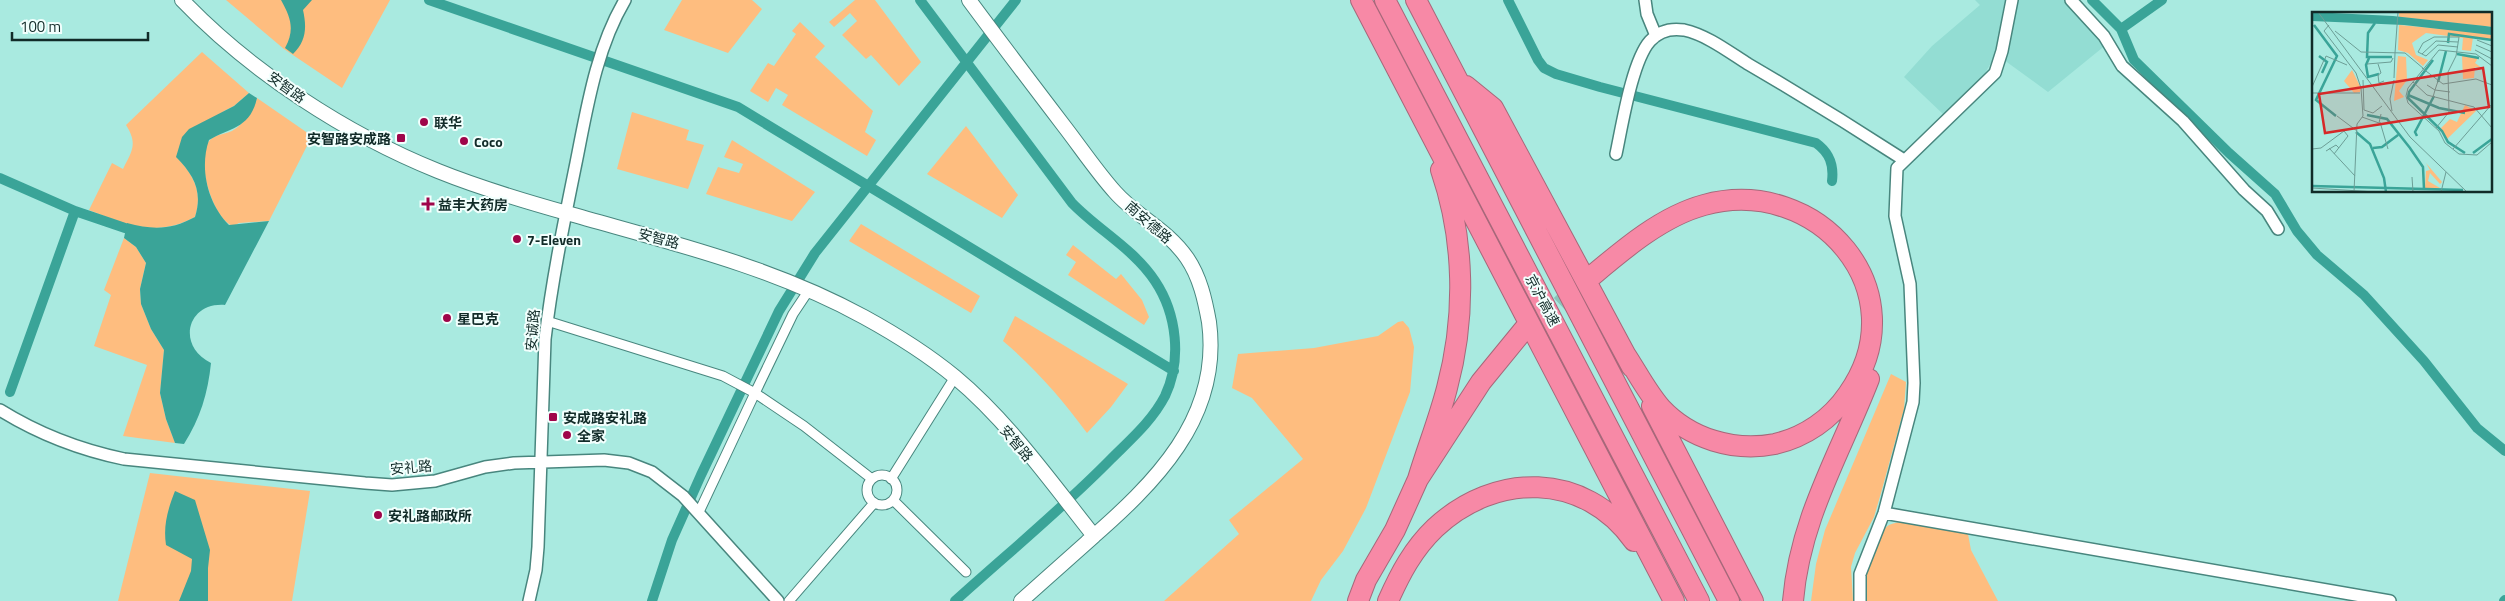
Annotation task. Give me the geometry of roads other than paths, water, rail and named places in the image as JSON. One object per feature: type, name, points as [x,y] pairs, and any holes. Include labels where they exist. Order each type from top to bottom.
[{"type":"highway","points":[[1361,0],[1435,138],[1674,601]]},
{"type":"highway","name":"京沪高速","points":[[1385,0],[1699,601]]},
{"type":"highway","name":"京沪高速","points":[[1416,0],[1729,601]]},
{"type":"highway","points":[[1459,80],[1493,108],[1568,245],[1753,601]]},
{"type":"highway","points":[[1358,601],[1366,580],[1395,530],[1418,479],[1448,388],[1460,312],[1461,286],[1457,236],[1435,138]]},
{"type":"highway","points":[[1591,271],[1668,221],[1704,205],[1742,199],[1800,208],[1816,221],[1850,240],[1872,278],[1877,298],[1879,338],[1868,383],[1827,474],[1803,541],[1796,571],[1793,601]]},
{"type":"highway","points":[[1625,354],[1650,392],[1668,414],[1691,432],[1727,445],[1762,446],[1786,441],[1813,428],[1841,405],[1861,373],[1867,356],[1872,318],[1870,300],[1856,262],[1836,232]]},
{"type":"highway","points":[[1387,601],[1392,566],[1454,435],[1528,331],[1481,382],[1418,479]]},
{"type":"highway","points":[[1387,601],[1402,570],[1418,546],[1435,528],[1454,512],[1498,491],[1547,487],[1571,491],[1594,503],[1614,517],[1635,542],[1649,553]]},
{"type":"street","name":"安智路","points":[[182,0],[222,37],[260,68],[319,109],[393,151],[439,171],[566,213],[682,244],[783,279],[885,329],[955,377],[988,408],[1094,536]]},
{"type":"street","name":"安诚路","points":[[529,601],[536,570],[547,321],[559,242],[602,51],[625,0]]},
{"type":"street","name":"南安德路","points":[[969,0],[1115,193],[1163,230],[1187,258],[1199,281],[1206,305],[1211,336],[1211,365],[1205,390],[1194,418],[1175,453],[1151,481],[1094,536],[1020,601]]},
{"type":"street","points":[[1645,0],[1647,14],[1656,36]]},
{"type":"street","points":[[1860,601],[1860,574],[1884,513],[1908,427],[1914,384],[1910,284],[1895,216],[1898,168],[1904,160],[1995,73],[2002,50],[2012,0]]},
{"type":"street","points":[[2071,0],[2104,36],[2122,66],[2183,122],[2244,190],[2267,211],[2278,228]]},
{"type":"street","points":[[1616,154],[1631,88],[1645,48],[1656,36],[1665,30],[1683,30],[1704,38],[1814,102],[1904,160]]},
{"type":"street","points":[[696,509],[752,391],[806,289]]},
{"type":"street","points":[[547,321],[723,376],[736,382],[804,426],[872,479]]},
{"type":"street","points":[[892,479],[955,377]]},
{"type":"street","name":"安礼路","points":[[0,410],[91,452],[166,465],[392,485],[435,481],[485,467],[541,461],[604,460],[629,463],[652,472],[683,496],[778,601]]},
{"type":"street","points":[[885,476],[892,479],[897,486],[896,495],[893,500],[883,506],[874,503],[867,492],[872,479],[885,476]]},
{"type":"street","points":[[893,500],[966,572]]},
{"type":"street","points":[[789,601],[874,503]]},
{"type":"street","points":[[1884,513],[2390,601]]},
{"type":"waterway","points":[[429,0],[738,107],[1174,371]]},
{"type":"waterway","points":[[920,0],[1072,203],[1137,259],[1155,281],[1168,308],[1175,337],[1174,367],[1170,382],[1160,405],[1147,422],[1073,496],[955,601]]},
{"type":"waterway","points":[[652,601],[672,540],[779,311],[815,253],[1016,0]]},
{"type":"waterway","points":[[1508,0],[1538,60],[1544,68],[1556,74],[1600,87],[1816,143],[1828,155],[1832,165],[1832,181]]},
{"type":"waterway","points":[[2092,0],[2121,29],[2134,60],[2229,153],[2275,194],[2297,231],[2317,255],[2364,295],[2424,361],[2477,428],[2505,451]]},
{"type":"waterway","points":[[2121,29],[2162,0]]},
{"type":"waterway","points":[[0,178],[75,211],[125,228]]},
{"type":"waterway","points":[[10,392],[75,211]]},
{"type":"tunnel","points":[[1539,326],[1583,284]]},
{"type":"place","name":"联华","points":[[424,122]]},
{"type":"place","name":"安智路安成路","points":[[401,138]]},
{"type":"place","name":"Coco","points":[[464,141]]},
{"type":"place","name":"益丰大药房","points":[[428,204]]},
{"type":"place","name":"7-Eleven","points":[[517,239]]},
{"type":"place","name":"星巴克","points":[[447,318]]},
{"type":"place","name":"安成路安礼路","points":[[553,417]]},
{"type":"place","name":"全家","points":[[567,435]]},
{"type":"place","name":"安礼路邮政所","points":[[378,515]]}]
